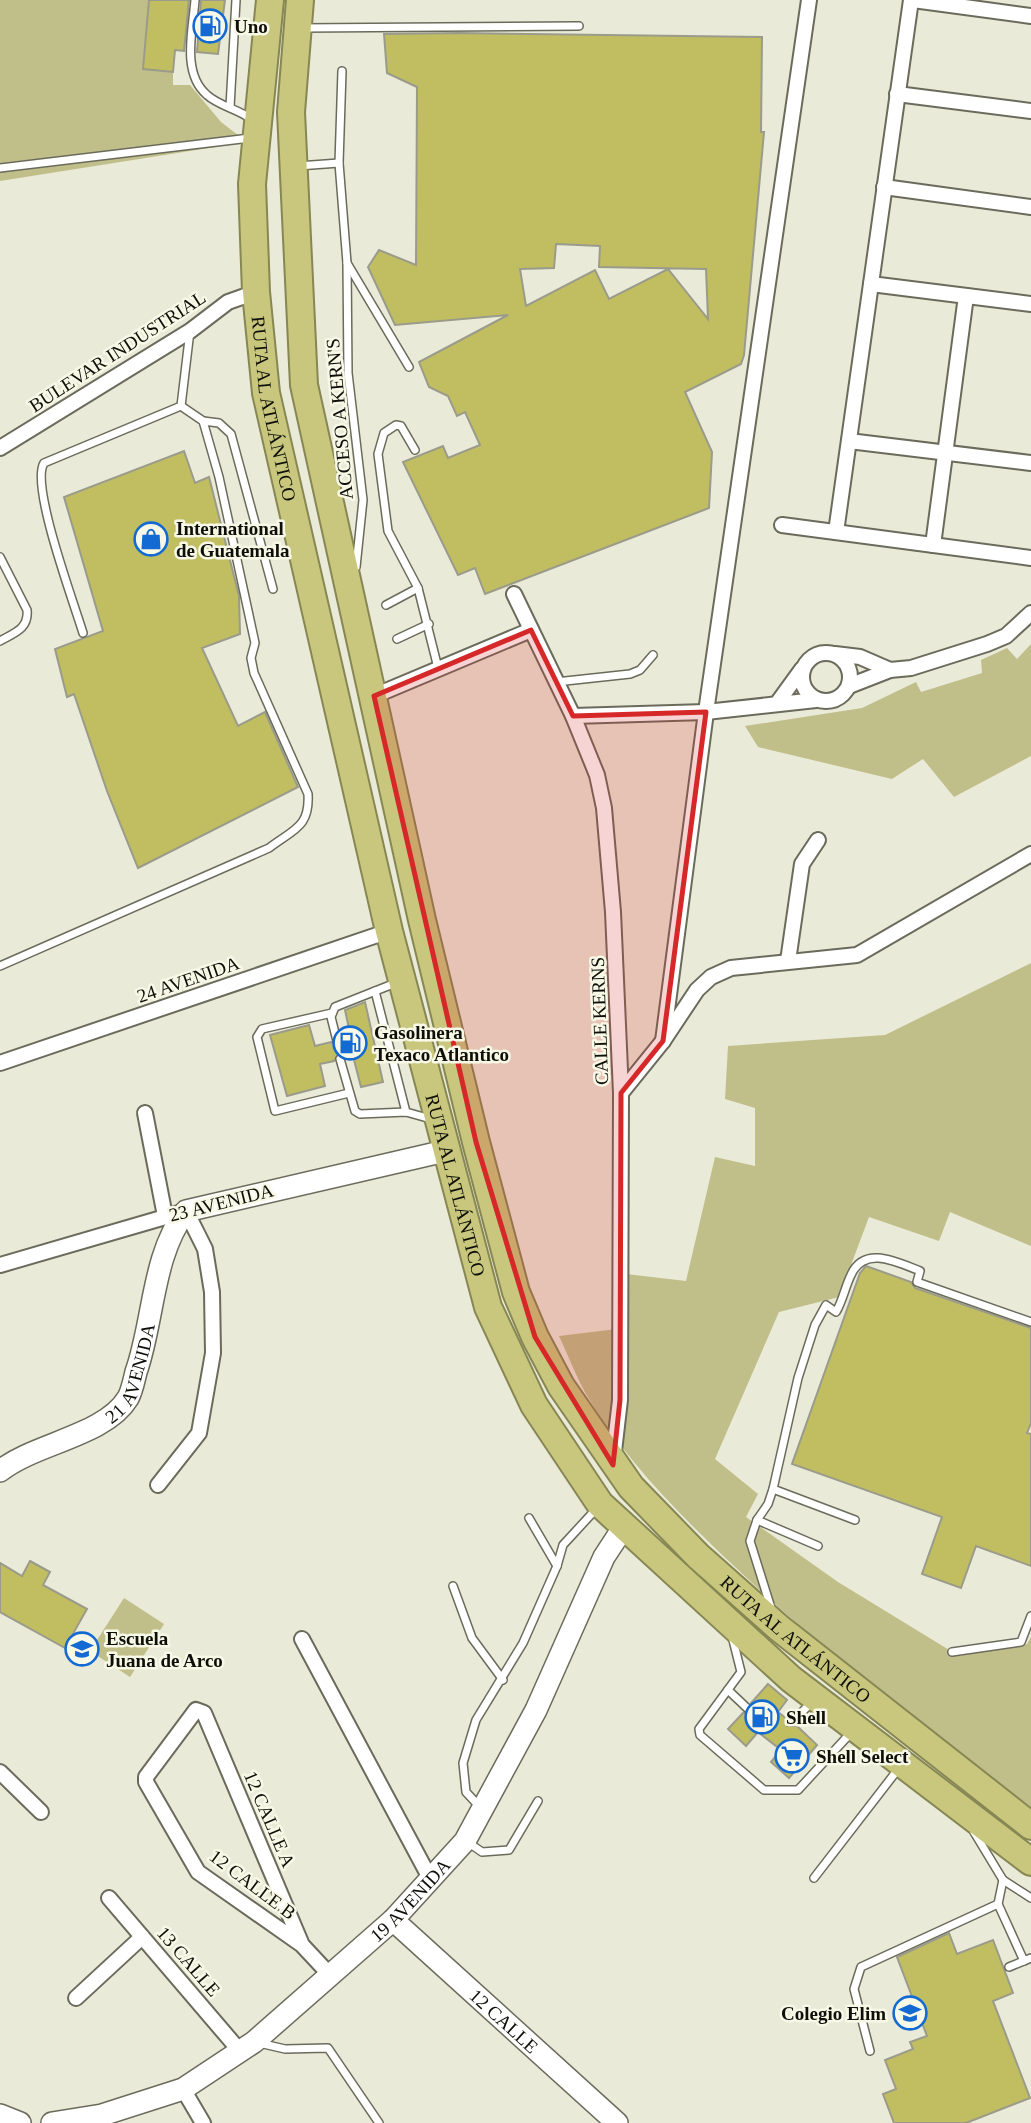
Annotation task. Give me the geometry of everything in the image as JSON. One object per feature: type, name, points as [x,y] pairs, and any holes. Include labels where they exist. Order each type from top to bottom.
[{"type":"highway","name":"RUTA AL ATLÁNTICO","points":[[270,0],[252,184],[256,292],[267,393],[389,931],[488,1307],[534,1405],[600,1504],[623,1528],[825,1706],[1031,1863]]},
{"type":"highway","name":"RUTA AL ATLÁNTICO","points":[[300,0],[291,112],[304,385],[447,1024],[516,1292],[535,1337],[561,1386],[613,1465],[698,1556],[779,1629],[1031,1826]]},
{"type":"street","points":[[663,1041],[706,712],[808,0]]},
{"type":"street","points":[[836,532],[912,0],[1004,6],[1031,16]]},
{"type":"street","points":[[897,93],[1031,111]]},
{"type":"street","points":[[884,187],[1031,207]]},
{"type":"street","points":[[871,284],[1031,304]]},
{"type":"street","name":"BULEVAR INDUSTRIAL","points":[[0,448],[190,331],[228,302],[256,292]]},
{"type":"street","points":[[933,545],[966,296]]},
{"type":"street","points":[[849,441],[1031,463]]},
{"type":"street","points":[[782,524],[1031,558]]},
{"type":"street","name":"CALLE KERNS","points":[[514,594],[573,716],[597,775],[604,808],[613,912],[621,1093],[620,1400],[613,1465]]},
{"type":"street","points":[[573,716],[706,712],[778,702],[835,700],[849,686],[890,670],[911,668],[1006,636],[1031,613]]},
{"type":"street","points":[[373,696],[531,630]]},
{"type":"street","points":[[778,702],[816,654],[860,657],[890,670]]},
{"type":"street","points":[[835,654],[848,667],[849,686]]},
{"type":"street","points":[[803,668],[803,687],[816,700]]},
{"type":"street","points":[[788,961],[802,864],[818,839]]},
{"type":"street","points":[[621,1093],[663,1041],[696,990],[711,977],[731,968],[858,955],[1031,854]]},
{"type":"street","name":"24 AVENIDA","points":[[0,1063],[389,931]]},
{"type":"street","points":[[145,1113],[176,1213],[205,1249],[212,1292],[213,1353],[199,1433],[158,1485]]},
{"type":"street","name":"23 AVENIDA","points":[[0,1265],[176,1213],[445,1151]]},
{"type":"street","name":"21 AVENIDA","points":[[0,1471],[17,1457],[104,1422],[128,1398],[147,1340],[164,1254],[175,1225],[176,1213]]},
{"type":"street","name":"19 AVENIDA","points":[[52,2123],[103,2119],[183,2089],[246,2046],[393,1920],[465,1841],[536,1710],[604,1556],[623,1528]]},
{"type":"street","points":[[302,1639],[431,1880]]},
{"type":"street","name":"12 CALLE B","points":[[201,1710],[196,1710],[146,1777],[185,1853],[198,1872],[302,1945]]},
{"type":"street","name":"12 CALLE A","points":[[201,1710],[302,1945]]},
{"type":"street","points":[[0,1774],[41,1812]]},
{"type":"street","name":"13 CALLE","points":[[109,1898],[142,1937],[246,2046]]},
{"type":"street","name":"12 CALLE","points":[[393,1920],[617,2123]]},
{"type":"street","points":[[76,1998],[142,1937]]},
{"type":"street","points":[[302,1945],[330,1975]]},
{"type":"street","points":[[183,2089],[203,2123]]},
{"type":"street","points":[[0,2115],[20,2123]]},
{"type":"lane","points":[[195,0],[192,71],[208,96],[230,107],[258,132]]},
{"type":"lane","points":[[230,107],[236,0]]},
{"type":"lane","points":[[298,28],[579,26]]},
{"type":"lane","name":"ACCESO A KERN'S","points":[[342,71],[339,163],[346,264],[348,373],[363,500],[354,613]]},
{"type":"lane","points":[[0,168],[258,132]]},
{"type":"lane","points":[[293,167],[339,163]]},
{"type":"lane","points":[[346,264],[409,368]]},
{"type":"lane","points":[[181,406],[190,331]]},
{"type":"lane","points":[[181,406],[203,421],[219,423],[231,434],[273,589]]},
{"type":"lane","points":[[83,633],[41,493],[41,466],[181,406]]},
{"type":"lane","points":[[0,967],[269,848],[304,822],[309,812],[308,794],[254,673],[251,659],[254,643],[219,477],[203,421]]},
{"type":"lane","points":[[415,450],[401,426],[396,425],[384,433],[378,454],[388,531],[418,588],[438,668]]},
{"type":"lane","points":[[0,557],[27,610],[28,620],[23,628],[0,642]]},
{"type":"lane","points":[[386,605],[418,588]]},
{"type":"lane","points":[[397,639],[429,624]]},
{"type":"lane","points":[[556,682],[630,674],[640,670],[653,655]]},
{"type":"lane","points":[[337,1041],[332,1013],[335,1007],[402,981]]},
{"type":"lane","points":[[375,991],[406,1112]]},
{"type":"lane","points":[[332,1013],[262,1029],[257,1037],[275,1111],[349,1093]]},
{"type":"lane","points":[[340,1059],[352,1107],[360,1114],[406,1112],[437,1121]]},
{"type":"lane","points":[[779,1629],[750,1541],[773,1489],[787,1416],[815,1325],[826,1305],[836,1311],[850,1276],[861,1260],[879,1258],[920,1270],[917,1282],[1031,1322]]},
{"type":"lane","points":[[773,1489],[855,1520]]},
{"type":"lane","points":[[482,1809],[466,1792],[463,1763],[476,1720],[503,1680],[557,1566],[563,1545],[600,1504]]},
{"type":"lane","points":[[528,1518],[557,1566]]},
{"type":"lane","points":[[757,1520],[818,1546]]},
{"type":"lane","points":[[453,1586],[472,1638],[503,1680]]},
{"type":"lane","points":[[952,1652],[1021,1642],[1031,1616]]},
{"type":"lane","points":[[722,1617],[734,1641],[741,1672],[699,1729],[700,1735],[764,1790],[798,1790],[847,1737],[870,1741]]},
{"type":"lane","points":[[727,1690],[747,1708]]},
{"type":"lane","points":[[792,1722],[809,1704],[825,1706]]},
{"type":"lane","points":[[814,1878],[901,1765]]},
{"type":"lane","points":[[465,1841],[482,1852],[509,1850],[538,1801]]},
{"type":"lane","points":[[963,1813],[1003,1880],[1031,1898]]},
{"type":"lane","points":[[1003,1880],[998,1904],[1027,1959],[1009,1967]]},
{"type":"lane","points":[[870,2051],[854,1989],[861,1966],[998,1904]]},
{"type":"lane","points":[[246,2046],[328,2048],[379,2123]]},
{"type":"highlighted area","points":[[531,630],[573,716],[706,712],[663,1041],[621,1093],[620,1400],[613,1465],[535,1337],[476,1142],[374,696]]},
{"type":"shaded area","points":[[0,0],[149,0],[143,69],[173,72],[173,85],[190,85],[221,122],[247,142],[0,181]]},
{"type":"shaded area","points":[[1031,644],[1031,756],[954,797],[923,759],[892,779],[758,747],[745,726],[862,708],[916,682],[921,692],[982,673],[981,660],[1007,648],[1017,659]]},
{"type":"shaded area","points":[[1031,963],[1031,1246],[950,1212],[939,1241],[869,1217],[839,1297],[779,1312],[715,1459],[758,1494],[746,1517],[838,1582],[959,1656],[1027,1644],[1031,1637],[1031,1807],[957,1754],[852,1671],[727,1560],[661,1494],[621,1446],[582,1387],[559,1336],[625,1328],[626,1274],[686,1281],[715,1157],[755,1166],[755,1108],[725,1099],[728,1046],[885,1035]]},
{"type":"shaded area","points":[[124,1598],[164,1624],[130,1677],[90,1651]]},
{"type":"building","points":[[149,0],[189,0],[184,51],[175,50],[173,72],[143,69]]},
{"type":"building","name":"Uno","points":[[201,0],[225,0],[218,54],[197,52]]},
{"type":"building","points":[[384,34],[762,37],[761,132],[764,132],[744,355],[741,364],[685,392],[712,452],[709,508],[485,594],[475,568],[458,575],[403,462],[443,446],[448,458],[480,445],[465,412],[457,416],[448,396],[429,387],[419,362],[508,315],[395,325],[368,267],[379,250],[416,265],[417,87],[387,73]],"holes":[[[556,244],[600,246],[599,267],[706,269],[708,319],[668,269],[609,299],[595,270],[526,306],[520,269],[554,268]]]},
{"type":"building","points":[[184,451],[195,483],[209,477],[239,596],[240,634],[202,648],[238,726],[265,712],[298,787],[138,868],[107,791],[74,694],[67,697],[55,649],[103,631],[64,497]]},
{"type":"building","points":[[365,1002],[383,1082],[361,1087],[353,1056],[346,1057],[339,1053],[334,1061],[320,1064],[325,1086],[287,1096],[270,1035],[309,1025],[315,1046],[331,1042],[339,1047],[343,1040],[351,1038],[345,1010]]},
{"type":"building","points":[[866,1266],[911,1282],[915,1288],[1031,1328],[1031,1423],[1027,1433],[1031,1434],[1031,1566],[976,1546],[961,1588],[922,1574],[942,1517],[792,1464],[860,1273]]},
{"type":"building","points":[[30,1561],[50,1572],[43,1585],[87,1609],[65,1648],[0,1612],[0,1563],[22,1576]]},
{"type":"building","name":"Shell","points":[[768,1684],[787,1700],[778,1712],[787,1719],[787,1726],[797,1726],[817,1745],[789,1778],[771,1762],[781,1750],[758,1732],[746,1746],[728,1729],[743,1713],[752,1712],[751,1703]]},
{"type":"building","name":"Colegio Elim","points":[[949,1933],[957,1954],[993,1940],[1013,1993],[993,2001],[1030,2098],[966,2123],[894,2123],[883,2094],[896,2089],[885,2060],[913,2049],[910,2042],[927,2036],[897,1957]]},
{"type":"place","name":"Uno","points":[[210,26]]},
{"type":"place","name":"International de Guatemala","points":[[151,539]]},
{"type":"place","name":"Gasolinera Texaco Atlantico","points":[[350,1043]]},
{"type":"place","name":"Escuela Juana de Arco","points":[[82,1649]]},
{"type":"place","name":"Shell","points":[[762,1717]]},
{"type":"place","name":"Shell Select","points":[[792,1756]]},
{"type":"place","name":"Colegio Elim","points":[[910,2013]]}]
